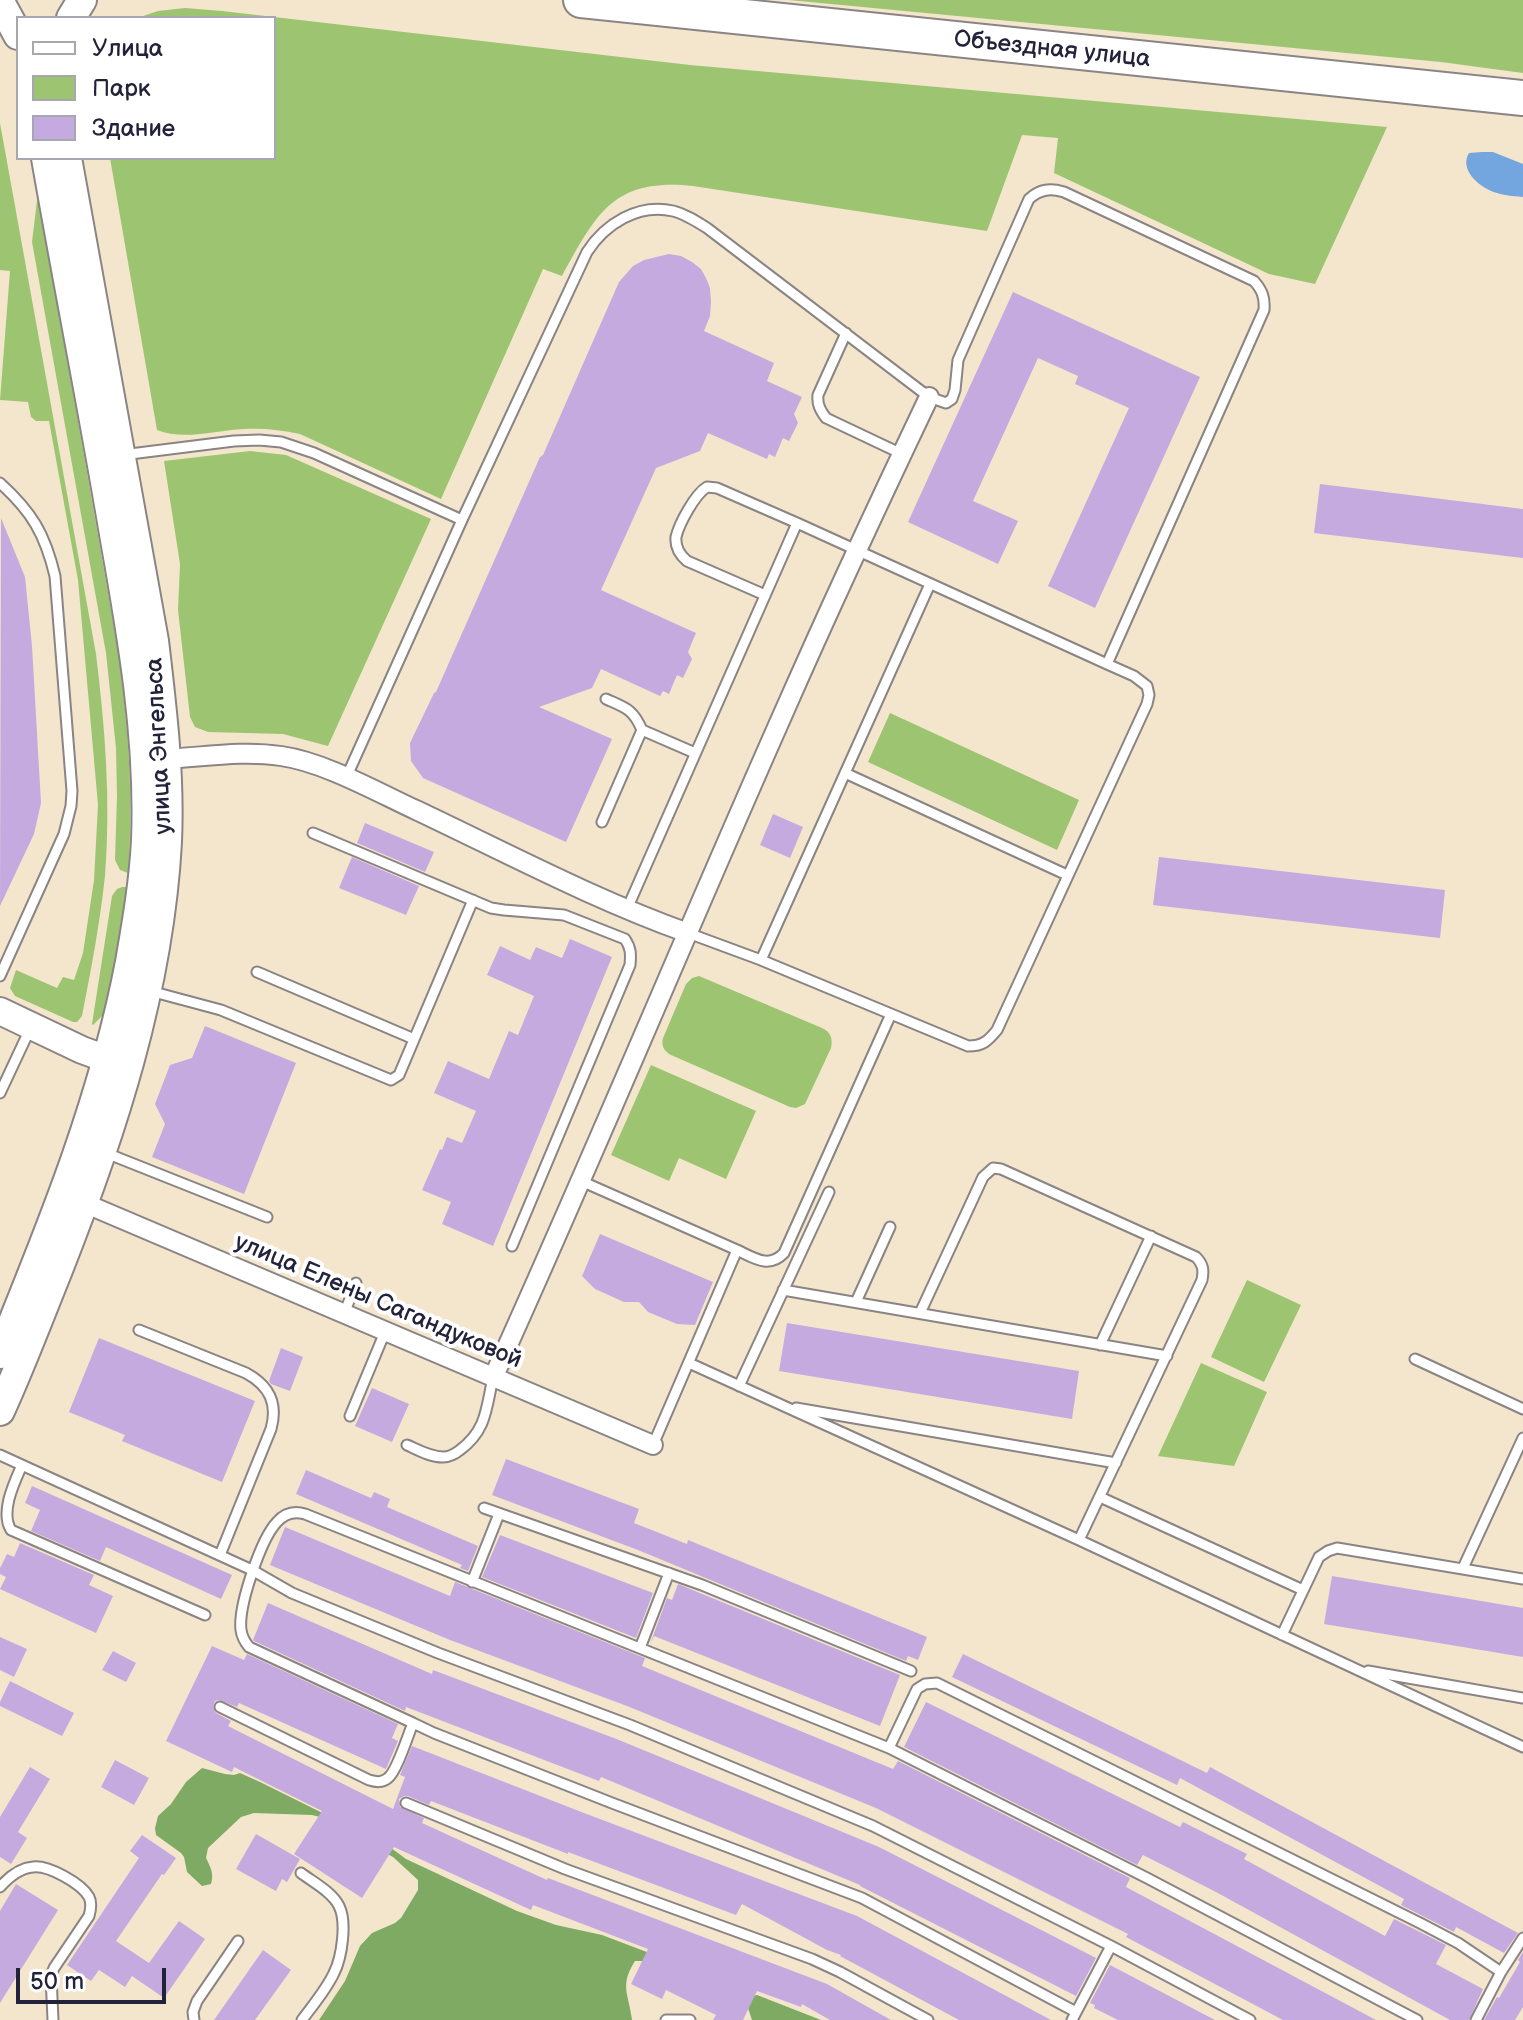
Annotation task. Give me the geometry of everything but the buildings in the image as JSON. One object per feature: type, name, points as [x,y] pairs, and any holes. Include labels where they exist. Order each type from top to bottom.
[{"type":"highway","name":"Объездная улица","points":[[581,0],[1523,98]]},
{"type":"main road","points":[[0,2],[16,31]]},
{"type":"main road","name":"улица Энгельса","points":[[46,160],[154,641],[162,704],[137,925],[125,985],[118,1062]]},
{"type":"main road","name":"улица Энгельса","points":[[67,160],[112,457]]},
{"type":"main road","name":"улица Энгельса","points":[[0,1411],[5,1366],[74,1199],[118,1062],[147,990],[158,927],[167,841],[155,760]]},
{"type":"street","points":[[493,1378],[856,550],[929,397]]},
{"type":"street","points":[[155,760],[247,753],[273,754],[309,762],[627,909],[688,933]]},
{"type":"street","points":[[0,1011],[82,1050],[118,1062]]},
{"type":"street","name":"улица Елены Сагандуковой","points":[[74,1199],[653,1445]]},
{"type":"lane","points":[[346,778],[587,252],[607,228],[642,212],[669,210],[707,228],[929,397],[946,403],[952,399],[955,390],[958,360],[1029,199],[1036,193],[1055,189],[1064,192],[1254,281],[1265,299],[1264,310],[1107,664]]},
{"type":"lane","points":[[846,333],[818,395],[821,411],[826,418],[902,454]]},
{"type":"lane","points":[[112,457],[234,441],[281,442],[314,453],[462,520]]},
{"type":"lane","points":[[0,483],[27,510],[40,531],[55,576],[72,791],[64,834],[0,976]]},
{"type":"lane","points":[[688,933],[968,1046],[978,1046],[988,1041],[997,1030],[1147,704],[1147,686],[1134,676],[797,523],[717,488],[707,487],[694,497],[676,537],[680,555],[687,561],[765,595]]},
{"type":"lane","points":[[627,909],[797,523]]},
{"type":"lane","points":[[761,960],[930,584]]},
{"type":"lane","points":[[606,699],[631,710],[642,730],[695,753]]},
{"type":"lane","points":[[602,822],[642,730]]},
{"type":"lane","points":[[845,773],[1067,875]]},
{"type":"lane","points":[[313,833],[491,908],[575,918],[625,939],[629,946],[630,965],[512,1246]]},
{"type":"lane","points":[[147,990],[221,1010],[391,1080],[399,1075],[473,900]]},
{"type":"lane","points":[[257,972],[414,1039]]},
{"type":"lane","points":[[581,1181],[763,1262],[779,1258],[784,1253],[891,1014]]},
{"type":"lane","points":[[0,1093],[31,1026]]},
{"type":"lane","points":[[92,1148],[267,1217]]},
{"type":"lane","points":[[920,1313],[983,1177],[993,1168],[1151,1236],[1201,1262],[1204,1271],[1202,1280],[1079,1540]]},
{"type":"lane","points":[[739,1386],[829,1192]]},
{"type":"lane","points":[[856,1302],[890,1227]]},
{"type":"lane","points":[[1100,1345],[1151,1236]]},
{"type":"lane","points":[[653,1445],[737,1250]]},
{"type":"lane","points":[[344,1314],[356,1283]]},
{"type":"lane","points":[[783,1290],[1167,1356]]},
{"type":"lane","points":[[139,1330],[246,1373],[271,1396],[274,1417],[271,1429],[220,1555]]},
{"type":"lane","points":[[350,1416],[385,1332]]},
{"type":"lane","points":[[1415,1359],[1523,1409]]},
{"type":"lane","points":[[689,1363],[1523,1747]]},
{"type":"lane","points":[[407,1445],[444,1457],[454,1454],[473,1440],[483,1424],[493,1378]]},
{"type":"lane","points":[[783,1406],[1116,1463]]},
{"type":"lane","points":[[1463,1568],[1523,1438]]},
{"type":"lane","points":[[0,1455],[252,1570],[292,1593],[438,1653],[630,1725],[873,1826],[1250,2020]]},
{"type":"lane","points":[[22,1465],[3,1508],[6,1526],[205,1615]]},
{"type":"lane","points":[[1100,1497],[1303,1590]]},
{"type":"lane","points":[[484,1508],[669,1573],[911,1671]]},
{"type":"lane","points":[[1111,1946],[1074,2016],[862,1898],[434,1733],[249,1647],[244,1640],[241,1620],[252,1570],[274,1524],[296,1512],[305,1514],[889,1748],[1147,1878],[1417,2020]]},
{"type":"lane","points":[[472,1582],[499,1514]]},
{"type":"lane","points":[[1282,1635],[1319,1557],[1337,1548],[1523,1579]]},
{"type":"lane","points":[[640,1648],[669,1573]]},
{"type":"lane","points":[[1353,1669],[1523,1698]]},
{"type":"lane","points":[[889,1748],[917,1689],[925,1684],[937,1683],[1420,1923],[1458,1943],[1501,1972]]},
{"type":"lane","points":[[220,1707],[378,1783],[392,1774],[413,1723]]},
{"type":"lane","points":[[406,1803],[565,1869],[812,1959],[928,2020]]},
{"type":"lane","points":[[0,1887],[22,1869],[43,1867],[53,1869],[84,1890],[90,1899],[89,1916],[51,1976],[53,2020]]},
{"type":"lane","points":[[301,1873],[339,1906],[343,1935],[336,1969],[302,2020]]},
{"type":"lane","points":[[1476,2020],[1523,1938]]},
{"type":"lane","points":[[194,2020],[197,2001],[238,1941]]},
{"type":"lane","points":[[666,2020],[690,2020]]},
{"type":"green space","points":[[789,0],[1523,0],[1523,73],[1441,62]]},
{"type":"green space","points":[[185,8],[265,16],[143,16]]},
{"type":"green space","points":[[276,17],[690,65],[1387,127],[1315,284],[1269,274],[1054,173],[1058,138],[1022,135],[987,231],[693,186],[666,185],[626,194],[598,218],[562,276],[543,269],[441,499],[300,434],[259,429],[178,435],[157,430],[110,160],[276,160]]},
{"type":"green space","points":[[0,123],[96,654],[102,709],[107,792],[105,876],[82,1016],[77,1022],[15,996],[10,988],[16,970],[57,988],[63,977],[74,980],[83,953],[94,880],[98,805],[78,580],[49,421],[36,421],[31,417],[28,402],[0,400],[10,271],[0,270]]},
{"type":"green space","points":[[38,192],[118,650],[129,761],[128,873],[120,870],[115,860],[116,748],[106,653],[32,242]]},
{"type":"green space","points":[[250,451],[286,455],[431,519],[328,746],[283,734],[208,732],[195,727],[190,717],[178,610],[180,564],[164,461]]},
{"type":"green space","points":[[890,713],[1079,800],[1057,850],[868,762]]},
{"type":"green space","points":[[122,887],[127,887],[120,947],[107,1008],[93,1025],[112,896]]},
{"type":"green space","points":[[699,976],[822,1028],[829,1034],[831,1048],[805,1104],[790,1107],[665,1050],[663,1038],[686,984]]},
{"type":"green space","points":[[651,1065],[756,1111],[726,1179],[679,1158],[669,1181],[611,1155]]},
{"type":"green space","points":[[1247,1280],[1301,1305],[1264,1382],[1211,1357]]},
{"type":"green space","points":[[1201,1363],[1267,1392],[1234,1466],[1158,1456]]},
{"type":"green space","points":[[202,1768],[225,1774],[240,1773],[260,1782],[387,1845],[406,1859],[517,1911],[556,1925],[602,1935],[739,1987],[645,1961],[635,1961],[626,1984],[632,2020],[319,2020],[345,1981],[360,1946],[372,1933],[401,1918],[418,1890],[418,1880],[393,1857],[320,1817],[254,1813],[241,1817],[208,1848],[206,1858],[212,1880],[211,1884],[202,1886],[187,1872],[181,1853],[156,1835],[155,1828],[158,1816]]},
{"type":"green space","points":[[753,1996],[821,2020],[752,2020],[748,2008]]},
{"type":"water","points":[[1493,152],[1523,164],[1523,197],[1493,192],[1474,179],[1466,164],[1469,153]]}]
